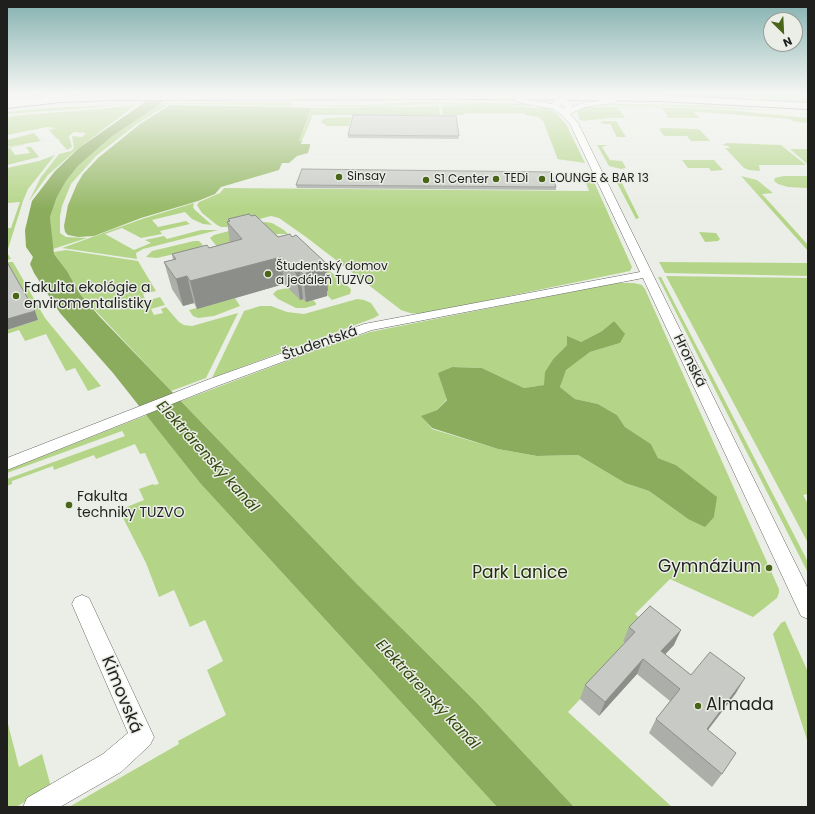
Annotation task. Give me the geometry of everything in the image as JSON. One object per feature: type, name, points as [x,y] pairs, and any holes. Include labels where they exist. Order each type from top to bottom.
[{"type":"street","name":"Hronská","points":[[579,133],[808,610]]},
{"type":"street","name":"Študentská","points":[[7,464],[200,388],[368,327],[647,274]]},
{"type":"street","name":"Kimovská","points":[[36,807],[112,763],[142,737],[82,604]]},
{"type":"green space","points":[[7,133],[17,133],[7,135]]},
{"type":"green space","points":[[34,133],[41,141],[7,147],[7,140]]},
{"type":"green space","points":[[52,133],[73,133],[69,136],[72,147],[67,150],[59,141],[60,140]]},
{"type":"green space","points":[[86,133],[99,133],[75,151],[48,175],[29,201],[41,177],[59,154],[71,151],[74,148],[72,136],[82,137]]},
{"type":"green space","points":[[117,133],[125,133],[96,156],[71,184],[62,206],[60,216],[60,233],[66,237],[87,238],[53,249],[50,217],[57,197],[66,181],[78,166]]},
{"type":"green space","points":[[302,133],[305,133],[302,141],[299,141]]},
{"type":"green space","points":[[548,133],[570,133],[585,163],[557,159]]},
{"type":"green space","points":[[615,133],[623,133],[626,137],[617,137]]},
{"type":"green space","points":[[662,133],[703,133],[710,141],[691,141],[687,136],[664,136]]},
{"type":"green space","points":[[28,143],[10,148],[15,155],[30,153],[26,147],[31,147],[39,157],[7,165],[7,148]]},
{"type":"green space","points":[[727,143],[781,145],[806,165],[759,165],[760,171],[749,170],[744,168],[725,148],[730,148],[728,146],[722,145]]},
{"type":"green space","points":[[597,145],[607,145],[602,147],[610,160],[622,161],[626,168],[621,169],[609,166]]},
{"type":"green space","points":[[790,149],[808,149],[808,165],[806,163]]},
{"type":"green space","points":[[55,155],[28,189],[8,249],[8,254],[11,259],[7,260],[7,228],[11,228],[20,202],[7,203],[7,168],[39,161]]},
{"type":"green space","points":[[682,160],[714,160],[723,170],[711,171],[709,168],[688,168]]},
{"type":"green space","points":[[741,176],[757,180],[773,193],[762,194],[808,245],[808,251]]},
{"type":"green space","points":[[783,176],[808,176],[808,188],[788,187],[774,181],[775,178]]},
{"type":"green space","points":[[616,177],[625,177],[628,181],[621,181],[639,218],[636,219],[615,179]]},
{"type":"green space","points":[[584,178],[595,184],[632,267],[630,271],[422,314],[410,313],[401,310],[279,218],[271,216],[229,227],[221,227],[202,213],[197,205],[199,202],[220,193],[224,188],[589,191]]},
{"type":"green space","points":[[194,203],[193,207],[195,210],[212,225],[203,224],[192,219],[185,212],[152,220],[158,227],[186,221],[190,224],[160,231],[162,234],[141,238],[122,228],[105,234],[134,250],[151,243],[145,240],[164,236],[167,239],[201,230],[218,230],[143,249],[136,253],[137,259],[62,248],[142,219]]},
{"type":"green space","points":[[265,222],[272,223],[284,230],[288,234],[276,234],[294,251],[305,250],[350,288],[350,294],[332,300],[324,292],[234,230]]},
{"type":"green space","points":[[229,231],[240,243],[232,265],[210,238],[214,235]]},
{"type":"green space","points":[[699,232],[716,233],[720,239],[718,241],[705,242]]},
{"type":"green space","points":[[199,241],[203,245],[196,249],[157,258],[146,257],[152,251]]},
{"type":"green space","points":[[66,250],[138,261],[156,291],[143,294],[146,301],[160,297],[165,305],[151,309],[154,315],[163,313],[161,309],[166,307],[179,322],[184,325],[192,326],[238,313],[206,378],[171,391],[80,294],[67,271],[54,254],[54,252]]},
{"type":"green space","points":[[7,262],[13,262],[45,318],[101,386],[88,391],[75,368],[66,371],[46,334],[25,341],[19,330],[7,334],[7,330],[38,320],[7,272]]},
{"type":"green space","points":[[659,262],[808,263],[808,276],[665,273]]},
{"type":"green space","points":[[666,276],[808,278],[808,494],[803,495],[808,504],[808,543]]},
{"type":"green space","points":[[658,277],[661,277],[808,562],[808,573]]},
{"type":"green space","name":"Park Lanice","points":[[616,283],[634,283],[642,285],[645,289],[779,589],[777,598],[753,617],[670,579],[635,614],[643,621],[623,642],[629,647],[568,712],[672,807],[574,807],[475,701],[357,584],[181,401],[319,349],[370,332]],"holes":[[[614,321],[620,343],[590,352],[565,370],[560,387],[575,399],[598,404],[617,415],[625,427],[651,444],[658,458],[676,465],[716,497],[714,517],[688,519],[649,491],[625,483],[578,455],[537,456],[498,449],[432,429],[422,416],[437,410],[447,399],[439,373],[452,367],[482,368],[524,388],[545,385],[554,358],[567,345],[581,342],[602,331]]]},
{"type":"green space","points":[[288,288],[303,299],[313,300],[316,305],[305,308],[296,308],[278,299],[273,294],[277,290]]},
{"type":"green space","points":[[235,298],[240,306],[214,316],[198,318],[193,316],[189,310]]},
{"type":"green space","points":[[357,299],[371,303],[379,315],[212,378],[244,311],[260,306],[271,306],[287,312],[304,314]]},
{"type":"green space","points":[[147,415],[200,483],[497,807],[69,807],[179,744],[178,741],[226,715],[207,670],[223,661],[205,620],[190,627],[174,590],[159,597],[146,563],[119,510],[144,500],[139,489],[153,484],[159,484],[145,453],[140,454],[135,444],[96,459],[94,455],[54,470],[53,466],[12,481],[12,484],[7,486],[7,479],[125,436],[122,431],[7,473],[7,470]]},
{"type":"green space","points":[[785,621],[808,672],[808,743],[773,634],[781,623]]},
{"type":"green space","points":[[7,720],[19,767],[42,754],[51,787],[16,807],[7,807]]},
{"type":"shaded area","points":[[129,133],[302,133],[299,141],[302,141],[301,144],[310,144],[308,153],[297,156],[289,163],[282,163],[279,170],[221,187],[215,194],[198,201],[141,218],[94,236],[78,237],[68,235],[65,232],[64,226],[68,205],[83,174],[98,158]]},
{"type":"water","name":"Elektrárenský kanál","points":[[101,133],[117,133],[78,166],[66,181],[57,197],[50,217],[54,254],[67,271],[80,294],[100,317],[357,584],[475,701],[574,807],[497,807],[200,483],[113,373],[60,313],[34,273],[30,264],[33,257],[26,247],[25,230],[32,201],[55,171],[79,148]]},
{"type":"water","points":[[614,321],[625,334],[620,343],[590,352],[566,370],[560,387],[575,399],[598,404],[617,415],[625,427],[651,444],[658,458],[676,465],[717,497],[714,517],[705,527],[688,519],[649,491],[625,483],[578,455],[537,456],[498,449],[432,428],[421,416],[437,410],[447,400],[438,373],[452,367],[482,368],[524,388],[544,385],[545,372],[554,358],[567,345],[567,336],[581,342],[602,331]]},
{"type":"building","points":[[349,133],[459,133],[459,136],[348,135]]},
{"type":"building","name":"S1 Center","points":[[302,169],[551,172],[556,187],[296,185]]},
{"type":"building","points":[[249,214],[251,216],[255,215],[278,237],[290,234],[292,237],[296,235],[326,263],[321,265],[325,268],[303,274],[300,271],[296,273],[281,257],[190,281],[187,276],[176,279],[164,262],[176,259],[172,254],[207,245],[209,248],[242,239],[227,222],[230,221],[228,219]]},
{"type":"building","name":"Fakulta ekológie a enviromentalistiky","points":[[7,262],[35,311],[7,319]]},
{"type":"building","name":"Almada","points":[[650,606],[681,630],[661,651],[691,675],[710,652],[745,678],[707,729],[736,753],[722,774],[656,719],[680,689],[643,659],[605,702],[585,685],[635,632],[629,627]]},
{"type":"place","name":"Sinsay","points":[[339,177]]},
{"type":"place","name":"TEDi","points":[[496,179]]},
{"type":"place","name":"LOUNGE & BAR 13","points":[[542,179]]},
{"type":"place","name":"S1 Center","points":[[426,180]]},
{"type":"place","name":"Študentský domov a jedáleň TUZVO","points":[[268,274]]},
{"type":"place","name":"Fakulta ekológie a enviromentalistiky","points":[[16,296]]},
{"type":"place","name":"Fakulta techniky TUZVO","points":[[69,505]]},
{"type":"place","name":"Gymnázium","points":[[769,568]]},
{"type":"place","name":"Almada","points":[[698,706]]}]
